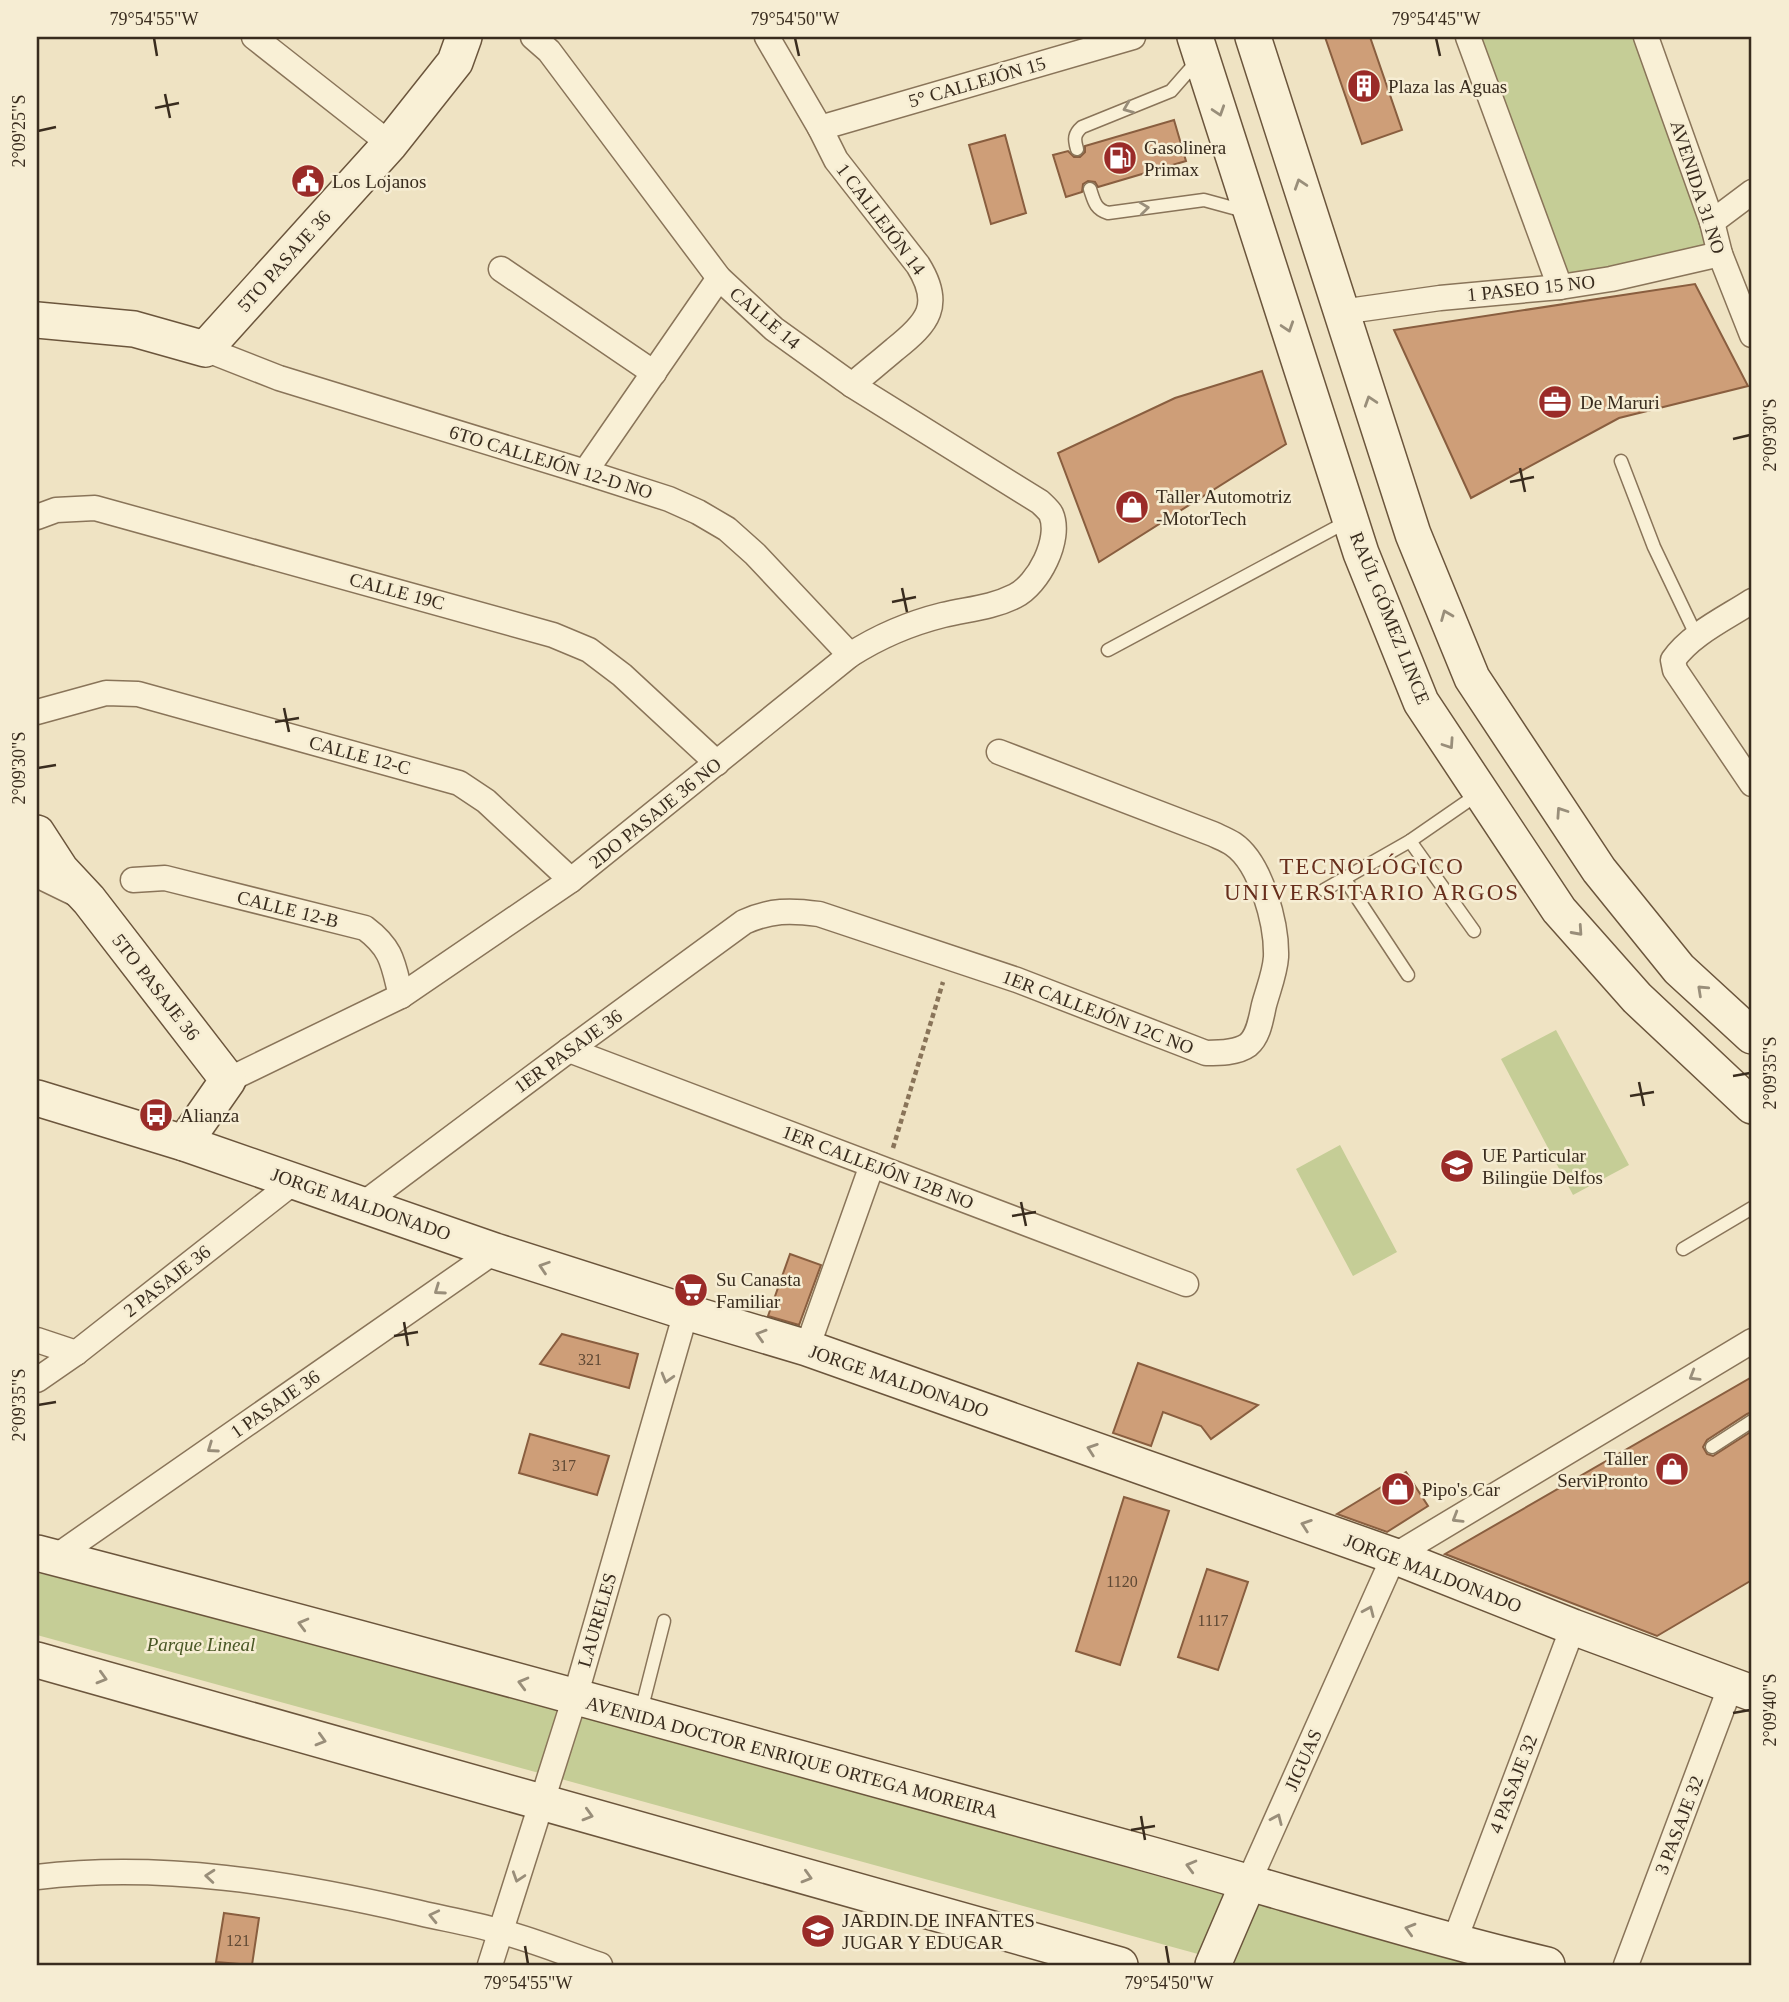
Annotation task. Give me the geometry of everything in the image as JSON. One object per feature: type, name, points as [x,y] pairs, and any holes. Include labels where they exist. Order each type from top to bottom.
[{"type":"main road","name":"5TO PASAJE 36","points":[[205,349],[390,144],[455,62],[464,37]]},
{"type":"main road","points":[[1253,37],[1413,534],[1472,678],[1599,870],[1679,969],[1752,1036]]},
{"type":"main road","name":"RAÚL GÓMEZ LINCE","points":[[1198,46],[1361,553],[1421,702],[1559,910],[1637,998],[1752,1106]]},
{"type":"main road","points":[[37,320],[134,330],[205,349]]},
{"type":"main road","name":"5TO PASAJE 36","points":[[37,834],[61,870],[89,900],[228,1080]]},
{"type":"main road","points":[[184,1143],[228,1080]]},
{"type":"main road","name":"JORGE MALDONADO","points":[[37,1098],[184,1143],[495,1251],[807,1348],[1394,1556],[1573,1627],[1742,1689]]},
{"type":"main road","name":"AVENIDA DOCTOR ENRIQUE ORTEGA MOREIRA","points":[[46,1556],[575,1697],[1249,1881],[1454,1942],[1547,1965]]},
{"type":"main road","points":[[37,1660],[1120,1965]]},
{"type":"main road","name":"JIGUAS","points":[[1213,1965],[1249,1881]]},
{"type":"street","points":[[254,37],[390,144]]},
{"type":"street","name":"CALLE 14","points":[[533,37],[549,51],[719,278],[774,329],[852,385],[1040,502],[1051,513],[1053,532]]},
{"type":"street","name":"1 CALLEJÓN 14","points":[[767,37],[836,160],[928,281],[931,296],[928,315],[919,330],[852,385]]},
{"type":"street","name":"5° CALLEJÓN 15","points":[[820,128],[1133,37]]},
{"type":"street","points":[[1468,37],[1560,287]]},
{"type":"street","name":"AVENIDA 31 NO","points":[[1646,37],[1712,222],[1720,254],[1752,335]]},
{"type":"street","points":[[1712,222],[1752,192]]},
{"type":"street","name":"1 PASEO 15 NO","points":[[1341,312],[1440,298],[1560,287],[1611,279],[1720,254]]},
{"type":"street","points":[[501,269],[654,373]]},
{"type":"street","points":[[585,472],[719,278]]},
{"type":"street","name":"6TO CALLEJÓN 12-D NO","points":[[205,349],[279,378],[585,472],[669,499],[698,512],[727,529],[755,554],[850,655]]},
{"type":"street","name":"CALLE 19C","points":[[37,517],[56,510],[95,508],[553,635],[589,650],[622,675],[717,763]]},
{"type":"street","name":"2DO PASAJE 36 NO","points":[[228,1080],[401,996],[571,880],[850,655],[875,639],[942,615],[990,607],[1018,595],[1036,578],[1048,558],[1053,532]]},
{"type":"street","points":[[1752,601],[1697,637],[1681,649],[1673,660],[1675,670],[1752,784]]},
{"type":"street","name":"CALLE 12-C","points":[[37,712],[106,693],[138,694],[459,783],[486,801],[571,880]]},
{"type":"street","name":"1ER CALLEJÓN 12C NO","points":[[780,911],[819,914],[1017,980],[1206,1053],[1233,1051],[1248,1045],[1256,1034],[1276,960],[1273,926],[1258,877],[1248,858],[1233,844],[1213,834],[999,752]]},
{"type":"street","points":[[37,875],[89,900]]},
{"type":"street","name":"CALLE 12-B","points":[[133,880],[165,878],[365,928],[386,948],[393,962],[401,996]]},
{"type":"street","name":"1ER PASAJE 36","points":[[363,1204],[744,922],[762,914],[780,911]]},
{"type":"street","name":"1ER CALLEJÓN 12B NO","points":[[569,1050],[1186,1284]]},
{"type":"street","points":[[807,1348],[879,1167]]},
{"type":"street","name":"2 PASAJE 36","points":[[37,1380],[76,1353],[295,1181]]},
{"type":"street","name":"1 PASAJE 36","points":[[46,1556],[495,1251]]},
{"type":"street","name":"LAURELES","points":[[490,1965],[575,1697],[686,1312]]},
{"type":"street","points":[[37,1340],[76,1353]]},
{"type":"street","points":[[1394,1556],[1752,1340]]},
{"type":"street","name":"JIGUAS","points":[[1249,1881],[1394,1556]]},
{"type":"street","name":"4 PASAJE 32","points":[[1454,1942],[1573,1627]]},
{"type":"street","name":"3 PASAJE 32","points":[[1626,1965],[1742,1689]]},
{"type":"street","points":[[37,1877],[160,1872],[241,1879],[340,1895],[501,1931],[600,1965]]},
{"type":"lane","points":[[1076,149],[1074,140],[1082,127],[1171,91],[1198,46]]},
{"type":"lane","points":[[1090,189],[1095,205],[1100,211],[1108,213],[1204,200],[1252,213]]},
{"type":"lane","points":[[1621,461],[1654,547],[1697,637]]},
{"type":"lane","points":[[1108,649],[1350,520]]},
{"type":"lane","points":[[1324,890],[1410,841],[1481,792]]},
{"type":"lane","points":[[1410,841],[1474,931]]},
{"type":"lane","points":[[1344,878],[1408,975]]},
{"type":"lane","points":[[1683,1250],[1752,1208]]},
{"type":"lane","points":[[1712,1447],[1752,1421]]},
{"type":"lane","points":[[640,1715],[664,1621]]},
{"type":"path","points":[[879,1167],[950,958]]},
{"type":"green space","points":[[1468,37],[1645,37],[1720,254],[1560,287]]},
{"type":"green space","points":[[1556,1030],[1629,1165],[1573,1195],[1501,1059]]},
{"type":"green space","points":[[1340,1145],[1397,1252],[1353,1276],[1296,1169]]},
{"type":"green space","name":"Parque Lineal","points":[[37,1573],[192,1606],[1475,1965],[1238,1965],[37,1635]]},
{"type":"building","name":"Plaza las Aguas","points":[[1325,37],[1370,37],[1402,130],[1362,144]]},
{"type":"building","name":"Gasolinera Primax","points":[[1174,120],[1186,161],[1098,187],[1095,182],[1088,181],[1083,184],[1082,192],[1066,197],[1053,155],[1068,151],[1074,157],[1080,157],[1085,152],[1085,146]]},
{"type":"building","points":[[1005,135],[1026,213],[991,224],[969,145]]},
{"type":"building","name":"De Maruri","points":[[1695,284],[1748,386],[1619,418],[1471,498],[1394,330]]},
{"type":"building","name":"Taller Automotriz -MotorTech","points":[[1262,371],[1286,444],[1099,562],[1058,453],[1175,398]]},
{"type":"building","points":[[790,1254],[821,1265],[799,1325],[768,1316]]},
{"type":"building","points":[[562,1334],[638,1354],[629,1388],[540,1364]]},
{"type":"building","points":[[1138,1363],[1258,1405],[1211,1439],[1201,1426],[1163,1412],[1151,1446],[1113,1433]]},
{"type":"building","name":"Taller ServiPronto","points":[[1752,1377],[1752,1412],[1707,1440],[1703,1447],[1707,1454],[1713,1456],[1752,1431],[1752,1580],[1657,1636],[1445,1554]]},
{"type":"building","points":[[530,1434],[609,1456],[597,1495],[519,1473]]},
{"type":"building","name":"Pipo's Car","points":[[1406,1472],[1428,1506],[1387,1532],[1337,1514]]},
{"type":"building","points":[[1124,1497],[1169,1511],[1120,1665],[1076,1651]]},
{"type":"building","points":[[1207,1569],[1248,1582],[1218,1670],[1178,1657]]},
{"type":"building","points":[[224,1913],[259,1918],[252,1965],[216,1962]]},
{"type":"place","name":"Plaza las Aguas","points":[[1364,86]]},
{"type":"place","name":"Gasolinera Primax","points":[[1120,158]]},
{"type":"place","name":"Los Lojanos","points":[[308,181]]},
{"type":"place","name":"De Maruri","points":[[1555,402]]},
{"type":"place","name":"Taller Automotriz -MotorTech","points":[[1132,507]]},
{"type":"place","name":"Alianza","points":[[156,1115]]},
{"type":"place","name":"UE Particular Bilingüe Delfos","points":[[1457,1166]]},
{"type":"place","name":"Su Canasta Familiar","points":[[691,1290]]},
{"type":"place","name":"Taller ServiPronto","points":[[1672,1469]]},
{"type":"place","name":"Pipo's Car","points":[[1398,1489]]},
{"type":"place","name":"JARDIN DE INFANTES JUGAR Y EDUCAR","points":[[818,1931]]},
{"type":"district","name":"TECNOLÓGICO UNIVERSITARIO ARGOS","points":[[1372,879]]}]
